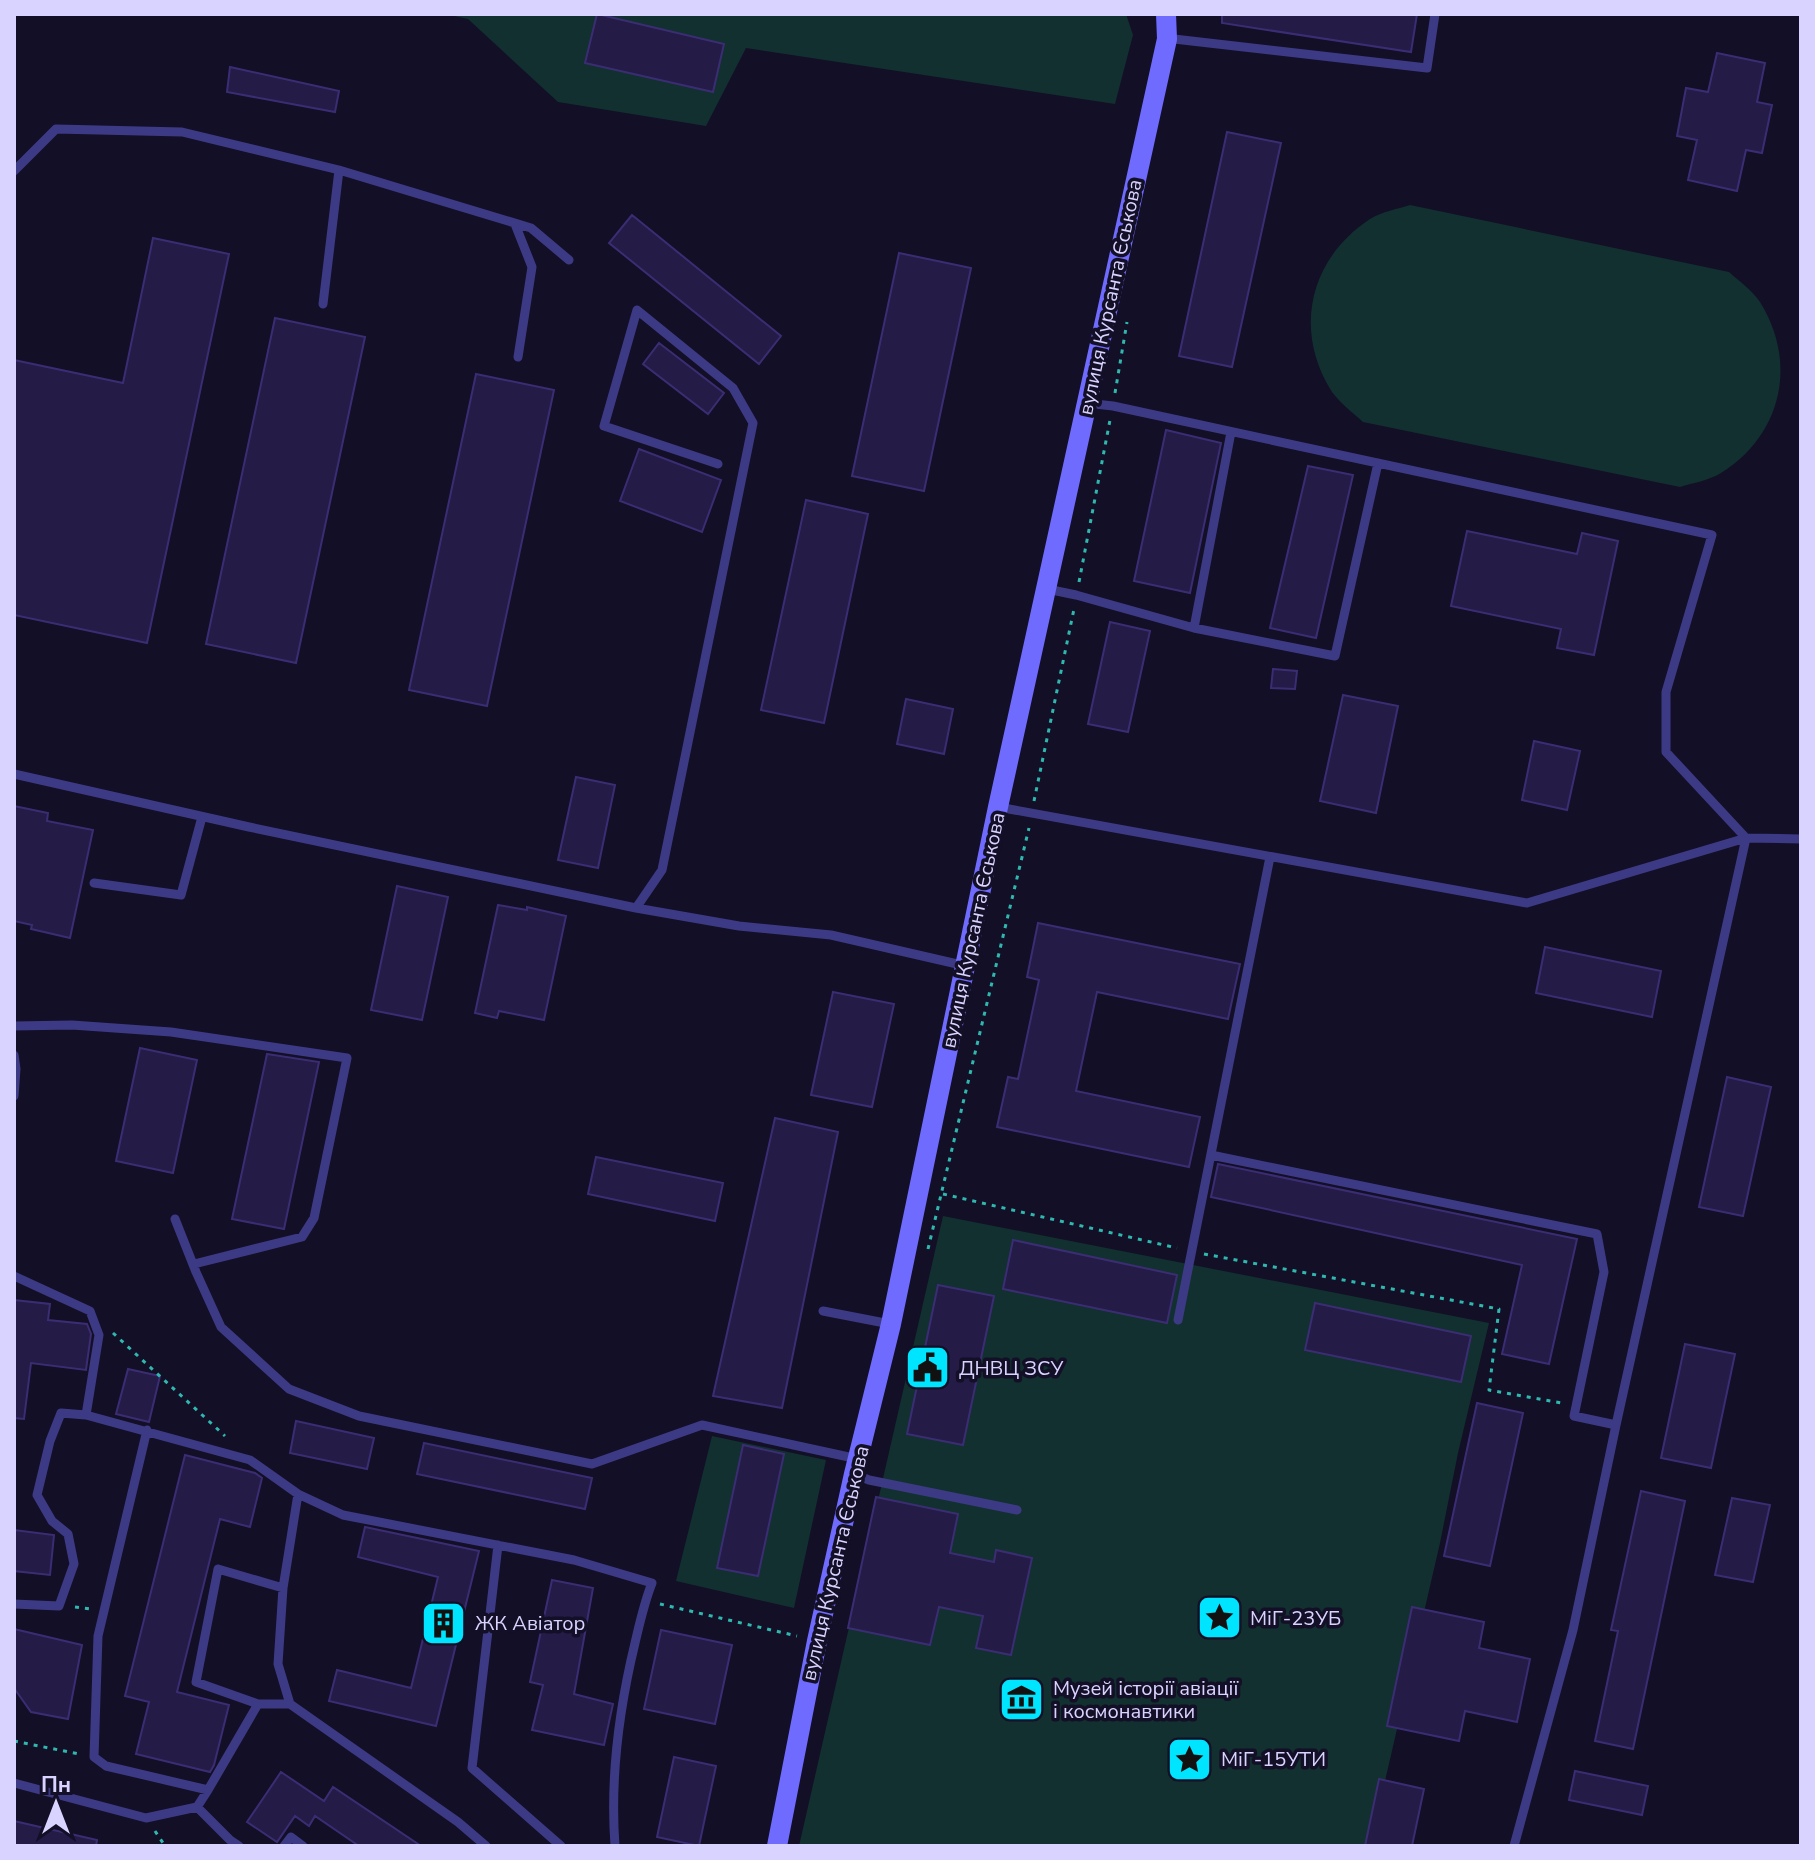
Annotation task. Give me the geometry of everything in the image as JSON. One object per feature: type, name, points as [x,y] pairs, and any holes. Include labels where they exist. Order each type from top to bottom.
[{"type":"street","name":"вулиця Курсанта Єськова","points":[[777,1846],[817,1641],[891,1324],[998,807],[1167,39],[1166,14]]},
{"type":"lane","points":[[1167,39],[1427,68],[1435,14]]},
{"type":"lane","points":[[14,171],[56,129],[182,132],[339,170],[531,228],[569,260]]},
{"type":"lane","points":[[323,304],[339,170]]},
{"type":"lane","points":[[515,224],[532,267],[518,357]]},
{"type":"lane","points":[[636,908],[662,870],[753,423],[733,388],[637,310],[604,426],[718,464]]},
{"type":"lane","points":[[1086,403],[1113,406],[1712,535],[1666,692],[1666,752],[1746,838]]},
{"type":"lane","points":[[1194,628],[1231,432]]},
{"type":"lane","points":[[1047,589],[1194,628],[1335,656],[1378,463]]},
{"type":"lane","points":[[14,774],[202,817],[636,908],[739,926],[831,935],[966,966]]},
{"type":"lane","points":[[998,807],[1527,903],[1746,838],[1801,839]]},
{"type":"lane","points":[[94,883],[181,895],[202,817]]},
{"type":"lane","points":[[1514,1846],[1573,1630],[1746,838]]},
{"type":"lane","points":[[1178,1320],[1270,857]]},
{"type":"lane","points":[[14,1026],[72,1025],[171,1032],[347,1058],[314,1218],[302,1237],[194,1264]]},
{"type":"lane","points":[[14,1055],[14,1096]]},
{"type":"lane","points":[[1211,1155],[1597,1234],[1604,1272],[1574,1416],[1616,1425]]},
{"type":"lane","points":[[175,1219],[221,1327],[289,1389],[359,1416],[592,1464],[702,1425],[856,1467],[869,1480],[1017,1510]]},
{"type":"lane","points":[[14,1276],[90,1311],[99,1335],[86,1415]]},
{"type":"lane","points":[[823,1311],[891,1324]]},
{"type":"lane","points":[[14,1604],[59,1606],[74,1564],[68,1534],[52,1521],[37,1495],[50,1441],[61,1413],[86,1415],[147,1430],[250,1460],[298,1494],[343,1515],[574,1560],[652,1583],[629,1667],[615,1758],[615,1846]]},
{"type":"lane","points":[[147,1430],[98,1636],[94,1757],[106,1766],[208,1790]]},
{"type":"lane","points":[[290,1704],[278,1664],[283,1588],[298,1494]]},
{"type":"lane","points":[[498,1545],[472,1768],[561,1846]]},
{"type":"lane","points":[[283,1588],[218,1569],[196,1682],[258,1704],[290,1704],[458,1822],[486,1846]]},
{"type":"lane","points":[[14,1783],[146,1818],[197,1807],[258,1704]]},
{"type":"lane","points":[[197,1807],[239,1846]]},
{"type":"lane","points":[[284,1846],[291,1837],[303,1846]]},
{"type":"path","points":[[927,1254],[1032,814],[1113,406]]},
{"type":"path","points":[[943,1194],[1191,1251],[1499,1309],[1489,1390],[1576,1406]]},
{"type":"path","points":[[90,1311],[250,1460]]},
{"type":"path","points":[[645,1600],[817,1641]]},
{"type":"path","points":[[59,1606],[105,1609]]},
{"type":"path","points":[[14,1741],[94,1757]]},
{"type":"green space","points":[[445,14],[1126,14],[1133,35],[1115,104],[746,48],[706,126],[558,102],[468,19]]},
{"type":"green space","points":[[1410,205],[1729,272],[1760,302],[1772,325],[1779,349],[1778,396],[1758,439],[1742,457],[1721,473],[1680,487],[1363,422],[1335,396],[1320,369],[1313,345],[1311,321],[1314,298],[1321,275],[1349,235],[1374,217]]},
{"type":"green space","points":[[943,1216],[1489,1323],[1370,1846],[799,1846]]},
{"type":"green space","points":[[712,1436],[826,1460],[794,1608],[676,1581]]},
{"type":"building","points":[[597,14],[724,44],[713,92],[585,63]]},
{"type":"building","points":[[1222,14],[1417,14],[1411,52],[1222,23]]},
{"type":"building","points":[[1717,53],[1765,63],[1757,102],[1772,105],[1762,153],[1746,150],[1737,191],[1688,180],[1697,140],[1677,136],[1686,88],[1708,92]]},
{"type":"building","points":[[230,67],[339,91],[335,112],[227,92]]},
{"type":"building","points":[[1227,132],[1281,143],[1232,367],[1179,356]]},
{"type":"building","points":[[632,215],[781,336],[759,364],[609,243]]},
{"type":"building","points":[[153,238],[229,254],[147,643],[14,615],[14,360],[123,383]]},
{"type":"building","points":[[899,253],[971,268],[924,491],[852,476]]},
{"type":"building","points":[[275,318],[365,337],[296,663],[206,644]]},
{"type":"building","points":[[659,343],[724,393],[708,414],[643,364]]},
{"type":"building","points":[[476,374],[554,390],[487,706],[409,690]]},
{"type":"building","points":[[1166,430],[1221,443],[1190,593],[1134,581]]},
{"type":"building","points":[[639,449],[721,480],[702,532],[620,501]]},
{"type":"building","points":[[1308,466],[1353,475],[1316,638],[1270,628]]},
{"type":"building","points":[[806,500],[868,514],[824,723],[761,710]]},
{"type":"building","points":[[1467,531],[1577,554],[1582,533],[1618,541],[1594,655],[1557,648],[1561,629],[1451,606]]},
{"type":"building","points":[[1110,622],[1150,631],[1128,732],[1088,724]]},
{"type":"building","points":[[1273,669],[1297,671],[1295,689],[1271,688]]},
{"type":"building","points":[[1343,695],[1398,706],[1376,813],[1320,801]]},
{"type":"building","points":[[906,699],[953,709],[944,754],[897,744]]},
{"type":"building","points":[[1534,741],[1580,751],[1567,810],[1522,800]]},
{"type":"building","points":[[576,777],[615,785],[598,868],[558,860]]},
{"type":"building","points":[[14,806],[48,813],[47,821],[93,830],[70,938],[31,929],[32,925],[14,921]]},
{"type":"building","points":[[397,886],[448,897],[422,1020],[371,1010]]},
{"type":"building","points":[[498,905],[527,910],[527,907],[566,916],[544,1020],[499,1011],[497,1018],[475,1013]]},
{"type":"building","points":[[1038,923],[1240,964],[1228,1019],[1097,992],[1076,1091],[1200,1117],[1189,1167],[997,1127],[1008,1077],[1018,1079],[1039,980],[1027,977]]},
{"type":"building","points":[[1545,947],[1661,971],[1652,1017],[1536,993]]},
{"type":"building","points":[[833,992],[894,1004],[872,1107],[811,1095]]},
{"type":"building","points":[[140,1048],[197,1060],[173,1173],[116,1161]]},
{"type":"building","points":[[267,1054],[319,1062],[284,1229],[232,1219]]},
{"type":"building","points":[[1727,1077],[1771,1087],[1743,1216],[1699,1207]]},
{"type":"building","points":[[775,1118],[838,1132],[782,1408],[713,1396]]},
{"type":"building","points":[[596,1157],[723,1183],[715,1221],[588,1194]]},
{"type":"building","points":[[1218,1164],[1577,1239],[1549,1364],[1502,1354],[1522,1265],[1211,1197]]},
{"type":"building","points":[[1013,1240],[1177,1275],[1167,1323],[1003,1289]]},
{"type":"building","points":[[938,1285],[994,1296],[963,1445],[907,1434]]},
{"type":"building","points":[[14,1300],[50,1304],[48,1320],[87,1324],[91,1334],[86,1370],[31,1363],[24,1419],[14,1418]]},
{"type":"building","points":[[1315,1303],[1471,1336],[1461,1382],[1305,1350]]},
{"type":"building","points":[[1685,1344],[1735,1354],[1711,1468],[1661,1458]]},
{"type":"building","points":[[128,1369],[160,1376],[149,1422],[116,1414]]},
{"type":"building","points":[[1477,1403],[1523,1413],[1490,1566],[1444,1556]]},
{"type":"building","points":[[296,1421],[374,1438],[367,1469],[290,1453]]},
{"type":"building","points":[[424,1443],[592,1478],[585,1509],[417,1474]]},
{"type":"building","points":[[743,1445],[784,1454],[758,1576],[717,1568]]},
{"type":"building","points":[[185,1455],[255,1473],[262,1478],[250,1527],[220,1519],[177,1692],[229,1705],[210,1772],[136,1754],[149,1702],[125,1696]]},
{"type":"building","points":[[1641,1491],[1685,1501],[1633,1749],[1595,1741],[1618,1631],[1611,1630]]},
{"type":"building","points":[[876,1497],[958,1514],[950,1553],[994,1562],[996,1550],[1032,1558],[1011,1655],[976,1648],[983,1616],[939,1607],[930,1645],[848,1628]]},
{"type":"building","points":[[1732,1498],[1770,1505],[1753,1582],[1715,1575]]},
{"type":"building","name":"ЖК Авіатор","points":[[365,1527],[479,1551],[436,1726],[329,1701],[337,1670],[411,1688],[438,1577],[358,1557]]},
{"type":"building","points":[[14,1530],[54,1535],[50,1575],[14,1571]]},
{"type":"building","points":[[552,1580],[593,1588],[574,1694],[613,1704],[604,1745],[532,1730],[543,1685],[530,1682]]},
{"type":"building","points":[[1412,1607],[1484,1622],[1479,1648],[1530,1659],[1517,1722],[1465,1711],[1459,1741],[1387,1726]]},
{"type":"building","points":[[14,1629],[82,1645],[68,1719],[31,1712],[14,1688]]},
{"type":"building","points":[[661,1630],[732,1645],[715,1724],[644,1709]]},
{"type":"building","points":[[1017,1690],[1035,1694],[1031,1712],[1013,1707]]},
{"type":"building","points":[[674,1757],[716,1766],[699,1846],[657,1837]]},
{"type":"building","points":[[1575,1771],[1648,1786],[1642,1815],[1569,1800]]},
{"type":"building","points":[[281,1772],[324,1801],[333,1787],[421,1846],[359,1846],[315,1816],[309,1826],[295,1816],[277,1842],[247,1822]]},
{"type":"building","points":[[1379,1779],[1424,1789],[1412,1846],[1365,1846]]},
{"type":"building","points":[[14,1821],[97,1840],[96,1846],[14,1846]]},
{"type":"place","name":"ДНВЦ ЗСУ","points":[[928,1368]]},
{"type":"place","name":"МіГ-23УБ","points":[[1219,1618]]},
{"type":"place","name":"ЖК Авіатор","points":[[444,1623]]},
{"type":"place","name":"Музей історії авіації і космонавтики","points":[[1022,1700]]},
{"type":"place","name":"МіГ-15УТИ","points":[[1190,1759]]}]
